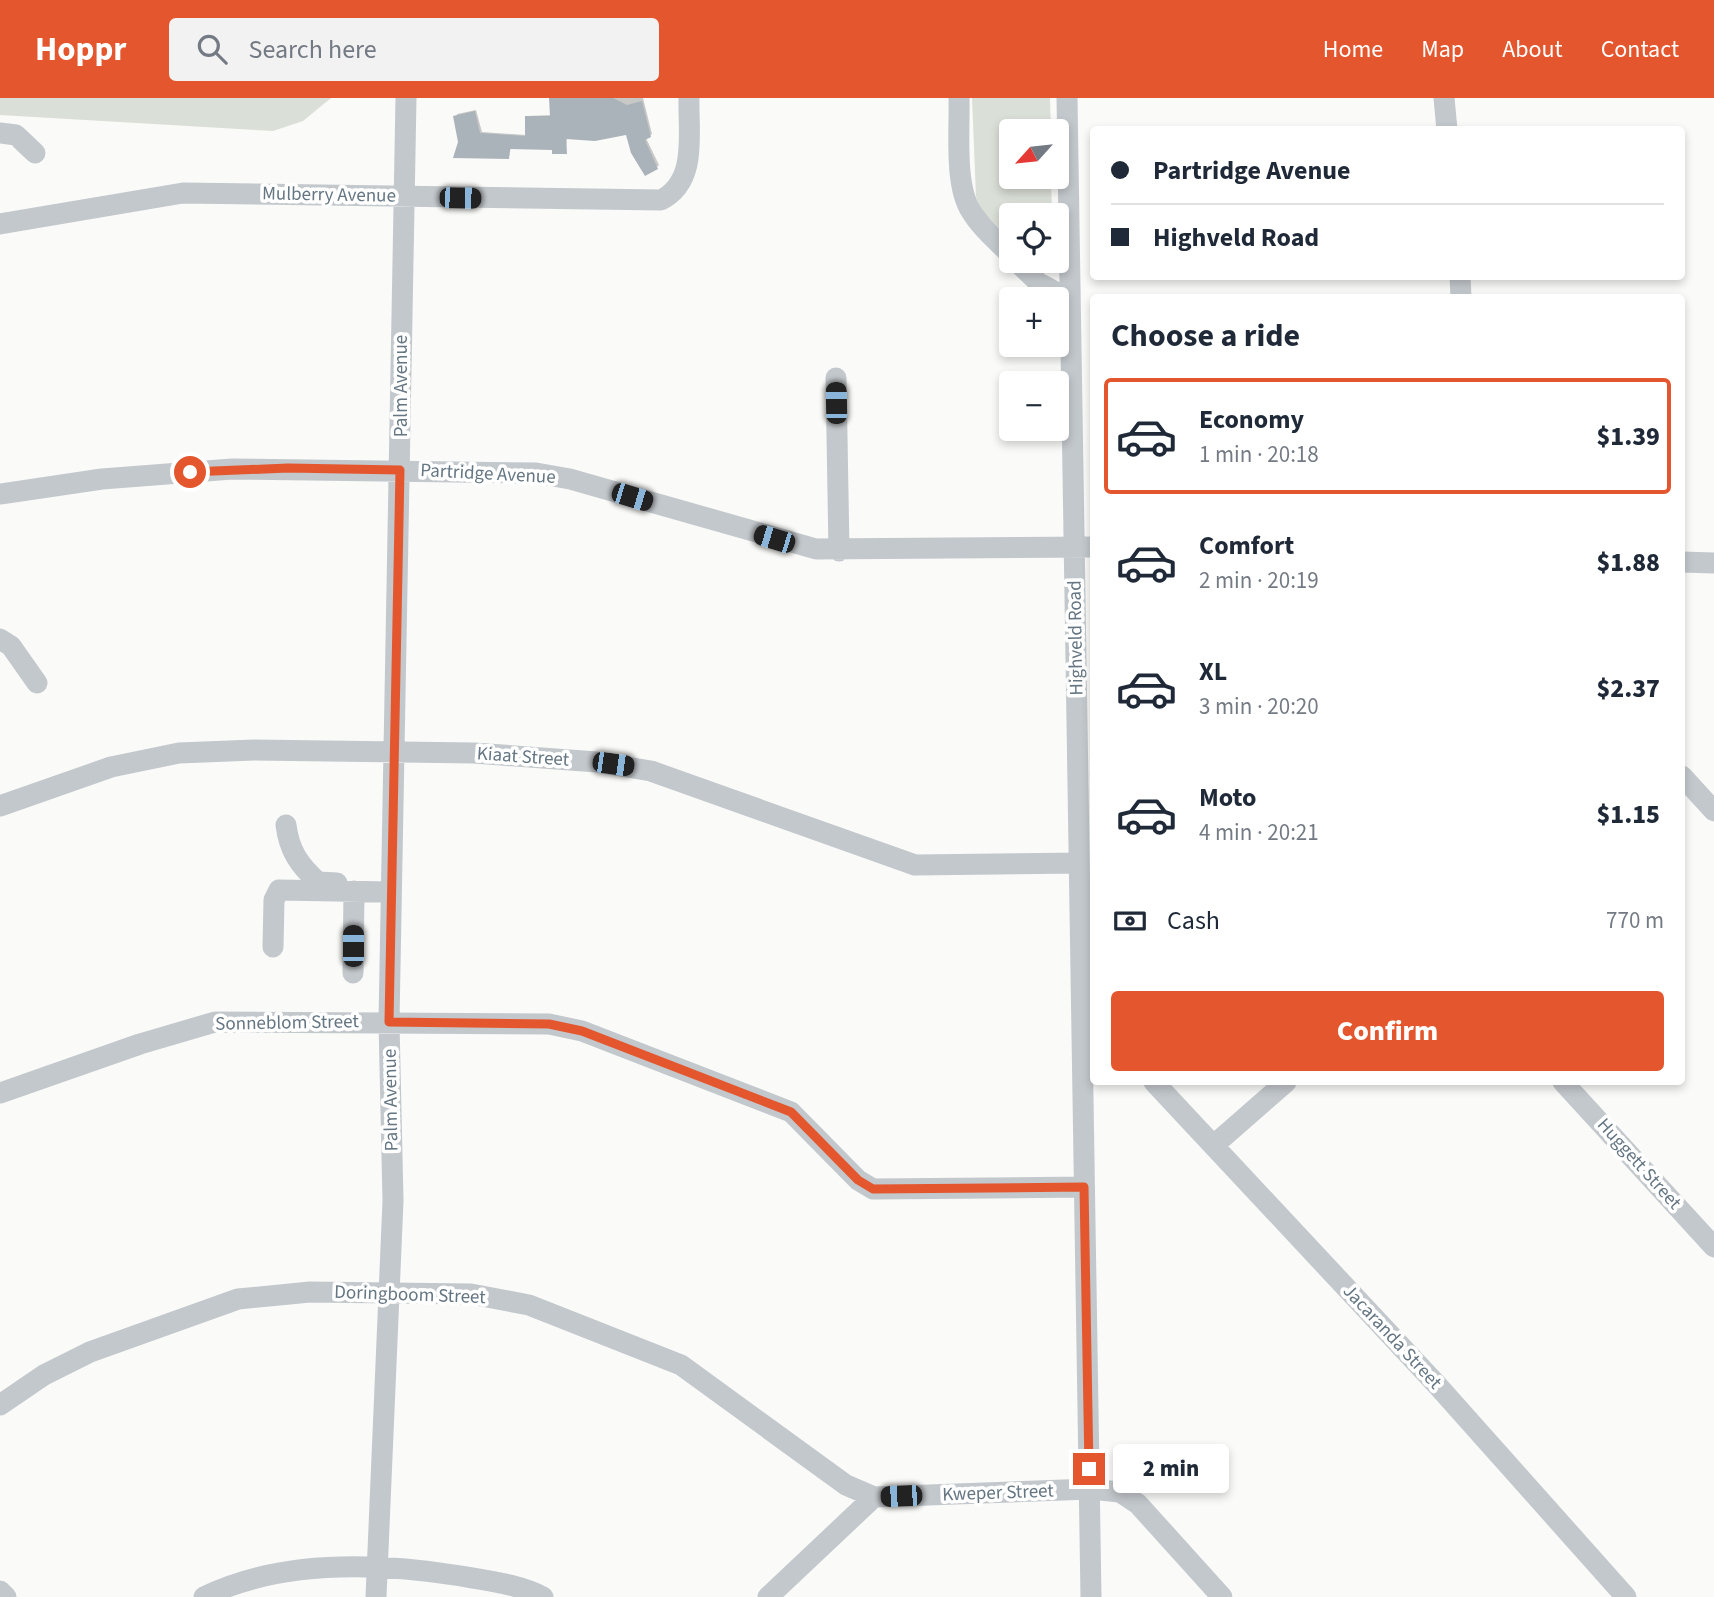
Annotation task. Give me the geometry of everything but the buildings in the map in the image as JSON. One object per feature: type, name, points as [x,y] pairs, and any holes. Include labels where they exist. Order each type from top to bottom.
[{"type":"street","name":"Palm Avenue","points":[[376,1597],[393,1200],[389,1022],[406,98]]},
{"type":"street","name":"Mulberry Avenue","points":[[0,224],[183,193],[661,200],[683,184],[688,164],[689,98]]},
{"type":"street","points":[[959,98],[961,176],[965,200],[977,220],[999,243]]},
{"type":"street","name":"Highveld Road","points":[[1067,98],[1070,300],[1084,547],[1079,863],[1087,1012],[1084,1187],[1091,1597]]},
{"type":"street","points":[[1444,98],[1447,126]]},
{"type":"street","points":[[0,133],[16,135],[35,153]]},
{"type":"street","points":[[1029,273],[1039,283],[1070,300]]},
{"type":"street","points":[[836,378],[839,551]]},
{"type":"street","name":"Partridge Avenue","points":[[0,494],[103,479],[232,469],[400,470],[556,475],[799,546],[839,551],[1084,547]]},
{"type":"street","points":[[1685,562],[1714,563]]},
{"type":"street","points":[[0,639],[11,646],[37,683]]},
{"type":"street","name":"Kiaat Street","points":[[0,807],[111,767],[179,753],[254,750],[474,753],[597,762],[651,771],[915,864],[1079,863]]},
{"type":"street","points":[[1685,779],[1714,811]]},
{"type":"street","points":[[286,825],[293,855],[318,882],[391,887]]},
{"type":"street","points":[[273,947],[274,900],[279,890],[354,891],[391,887]]},
{"type":"street","points":[[353,974],[354,891]]},
{"type":"street","name":"Sonneblom Street","points":[[0,1093],[141,1044],[215,1022],[549,1024],[582,1031],[791,1112],[858,1180],[873,1189],[1084,1187]]},
{"type":"street","name":"Jacaranda Street","points":[[1157,1085],[1438,1386],[1626,1597]]},
{"type":"street","points":[[1214,1146],[1283,1085]]},
{"type":"street","name":"Huggett Street","points":[[1566,1085],[1714,1247]]},
{"type":"street","name":"Doringboom Street","points":[[0,1405],[44,1376],[90,1352],[238,1298],[310,1292],[471,1294],[518,1301],[670,1359],[691,1371],[840,1481],[874,1497]]},
{"type":"street","name":"Kweper Street","points":[[874,1497],[1111,1490],[1128,1496],[1222,1597]]},
{"type":"street","points":[[768,1597],[874,1497]]},
{"type":"street","points":[[204,1597],[239,1583],[353,1565],[412,1568],[496,1582],[543,1597]]},
{"type":"street","points":[[0,1591],[6,1597]]},
{"type":"shaded area","points":[[0,98],[331,98],[303,121],[273,131],[0,115]]},
{"type":"shaded area","points":[[972,98],[1050,98],[1051,119],[999,119],[999,189],[1051,189],[1052,203],[999,203],[999,229],[982,211],[976,197]]},
{"type":"route","points":[[190,472],[288,468],[400,470],[389,1022],[549,1024],[582,1031],[791,1112],[858,1180],[873,1189],[894,1191],[1084,1187],[1089,1469]]}]
